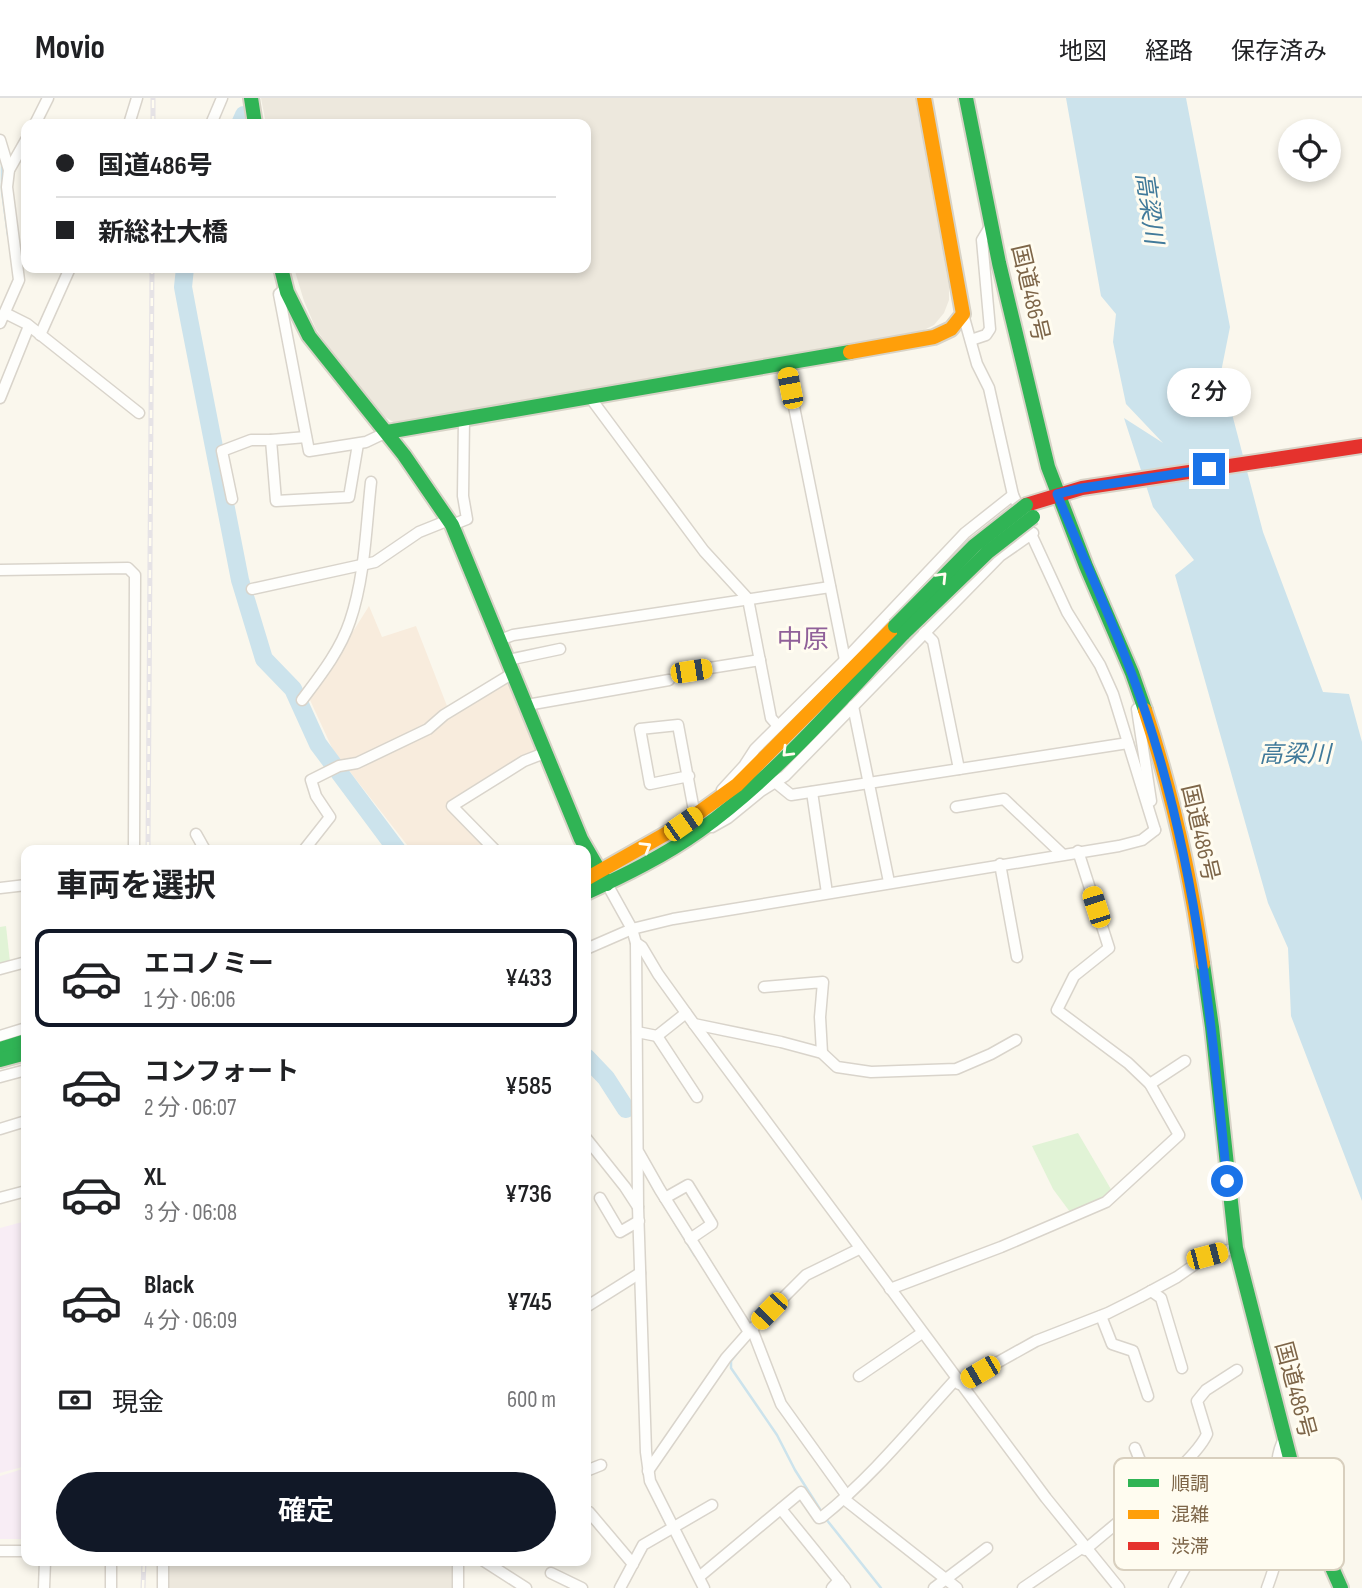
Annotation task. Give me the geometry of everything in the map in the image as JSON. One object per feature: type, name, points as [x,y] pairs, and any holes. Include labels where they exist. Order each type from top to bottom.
[{"type":"main road","points":[[251,98],[254,119]]},
{"type":"main road","points":[[387,432],[934,337],[951,330],[963,314],[924,98]]},
{"type":"main road","name":"国道486号","points":[[966,98],[1043,447],[1057,494],[1132,673],[1154,738],[1180,840],[1202,951],[1236,1248],[1290,1458]]},
{"type":"main road","points":[[282,273],[300,323],[323,357],[387,432],[436,498],[450,523],[585,845]]},
{"type":"main road","points":[[591,889],[737,785],[899,630],[988,552],[1030,511],[1057,494],[1362,446]]},
{"type":"main road","points":[[591,879],[604,878],[644,865],[715,819],[753,787],[899,630]]},
{"type":"main road","points":[[591,856],[604,878]]},
{"type":"main road","points":[[0,1049],[21,1043]]},
{"type":"main road","points":[[0,1060],[21,1054]]},
{"type":"main road","name":"国道486号","points":[[1333,1570],[1341,1588]]},
{"type":"street","points":[[37,119],[48,98]]},
{"type":"street","points":[[131,119],[137,98]]},
{"type":"street","points":[[213,119],[222,98]]},
{"type":"street","points":[[0,140],[9,170],[8,187],[19,280],[2,318],[29,326],[139,413]]},
{"type":"street","points":[[9,170],[21,149]]},
{"type":"street","points":[[971,340],[985,335],[990,329],[982,240],[992,224]]},
{"type":"street","points":[[40,335],[68,273]]},
{"type":"street","points":[[286,288],[279,294],[309,452],[366,442],[387,432]]},
{"type":"street","points":[[963,314],[977,365],[989,388],[1013,495],[1067,612],[1100,665],[1113,694],[1155,830]]},
{"type":"street","points":[[0,398],[29,326]]},
{"type":"street","points":[[785,362],[845,660]]},
{"type":"street","points":[[589,396],[689,531],[748,599],[771,718],[778,726]]},
{"type":"street","points":[[252,589],[375,562],[419,532],[467,519],[463,496],[464,419]]},
{"type":"street","points":[[232,499],[222,451],[251,440],[306,437]]},
{"type":"street","points":[[271,440],[276,501],[349,497],[358,444]]},
{"type":"street","points":[[302,700],[329,664],[350,622],[362,566],[371,482]]},
{"type":"street","points":[[711,804],[755,749],[845,660],[965,533],[1013,495]]},
{"type":"street","points":[[692,834],[722,822],[785,776],[1000,556],[1032,533]]},
{"type":"street","points":[[0,570],[128,568],[135,575],[134,845]]},
{"type":"street","points":[[500,640],[513,635],[830,587]]},
{"type":"street","points":[[924,632],[933,641],[959,769]]},
{"type":"street","points":[[308,845],[330,817],[316,796],[311,780],[334,769],[357,763],[428,729],[511,667],[560,649]]},
{"type":"street","points":[[691,671],[760,660]]},
{"type":"street","points":[[1132,673],[1155,830]]},
{"type":"street","points":[[527,705],[669,681]]},
{"type":"street","points":[[853,706],[890,882]]},
{"type":"street","points":[[689,775],[650,784],[640,729],[678,724],[689,775],[695,816]]},
{"type":"street","points":[[775,782],[791,795],[1128,743]]},
{"type":"street","points":[[490,845],[452,806],[524,761],[547,752]]},
{"type":"street","points":[[812,792],[827,893]]},
{"type":"street","points":[[956,807],[1004,799],[1061,853]]},
{"type":"street","points":[[591,944],[632,929],[673,919],[1142,840],[1155,830]]},
{"type":"street","points":[[196,834],[202,845]]},
{"type":"street","points":[[890,1289],[1001,1247],[1106,1202],[1179,1135],[1150,1084],[1128,1062],[1057,1010],[1074,976],[1109,948],[1078,851]]},
{"type":"street","points":[[1000,864],[1017,957]]},
{"type":"street","points":[[604,878],[632,929],[636,943],[638,1207],[648,1471],[654,1490],[704,1588]]},
{"type":"street","points":[[0,888],[21,886]]},
{"type":"street","points":[[636,943],[642,947],[686,1013],[859,1249],[1084,1548],[1119,1588]]},
{"type":"street","points":[[0,969],[21,963]]},
{"type":"street","points":[[764,987],[823,982],[820,1017],[822,1053]]},
{"type":"street","points":[[637,1032],[657,1035],[686,1013]]},
{"type":"street","points":[[694,1024],[822,1053],[838,1067],[893,1073],[965,1066],[1016,1041]]},
{"type":"street","points":[[0,1035],[21,1029]]},
{"type":"street","points":[[657,1035],[697,1097]]},
{"type":"street","points":[[1150,1084],[1185,1061]]},
{"type":"street","points":[[0,1077],[21,1071]]},
{"type":"street","points":[[0,1129],[21,1123]]},
{"type":"street","points":[[591,1144],[638,1207]]},
{"type":"street","points":[[638,1152],[690,1239],[750,1330],[781,1404],[846,1497],[957,1588]]},
{"type":"street","points":[[665,1198],[688,1185],[712,1224],[690,1239]]},
{"type":"street","points":[[0,1198],[21,1192]]},
{"type":"street","points":[[600,1198],[620,1232],[639,1221]]},
{"type":"street","points":[[699,1577],[801,1492],[819,1518],[824,1515],[846,1497],[958,1381],[1036,1341],[1101,1316],[1151,1291],[1207,1256],[1236,1248]]},
{"type":"street","points":[[648,1471],[726,1358],[750,1330],[806,1275],[859,1249]]},
{"type":"street","points":[[591,1304],[640,1273]]},
{"type":"street","points":[[1151,1291],[1161,1298],[1182,1368]]},
{"type":"street","points":[[1101,1316],[1112,1344],[1133,1351],[1148,1396]]},
{"type":"street","points":[[859,1376],[922,1333]]},
{"type":"street","points":[[1188,1458],[1208,1434],[1197,1401],[1206,1390],[1237,1370]]},
{"type":"street","points":[[1278,1458],[1284,1440]]},
{"type":"street","points":[[1135,1448],[1139,1458]]},
{"type":"street","points":[[591,1469],[601,1465]]},
{"type":"street","points":[[620,1588],[643,1545],[712,1505]]},
{"type":"street","points":[[781,1509],[839,1585]]},
{"type":"street","points":[[591,1514],[633,1564]]},
{"type":"street","points":[[1023,1588],[1084,1548],[1114,1523]]},
{"type":"street","points":[[934,1588],[987,1548]]},
{"type":"street","points":[[0,1551],[21,1551]]},
{"type":"street","points":[[44,1588],[45,1566]]},
{"type":"street","points":[[111,1566],[111,1588]]},
{"type":"street","points":[[163,1566],[163,1588]]},
{"type":"street","points":[[458,1566],[458,1588]]},
{"type":"street","points":[[492,1566],[526,1588]]},
{"type":"street","points":[[1174,1588],[1184,1570]]},
{"type":"street","points":[[1267,1588],[1274,1570]]},
{"type":"street","points":[[551,1573],[582,1588]]},
{"type":"shaded area","points":[[261,98],[915,98],[949,287],[949,300],[944,313],[934,325],[914,335],[395,423],[385,417],[350,377],[316,329],[296,273],[591,273],[591,119],[265,119]]},
{"type":"shaded area","points":[[369,606],[382,637],[416,626],[447,706],[507,672],[541,749],[453,799],[499,845],[407,845],[333,750],[310,700]]},
{"type":"shaded area","points":[[21,1222],[21,1467],[0,1473],[0,1228]]},
{"type":"shaded area","points":[[21,1470],[21,1539],[0,1539],[0,1476]]},
{"type":"shaded area","points":[[167,1566],[454,1566],[454,1588],[167,1588]]},
{"type":"green space","points":[[6,926],[10,962],[0,965],[0,927]]},
{"type":"green space","points":[[1078,1133],[1112,1191],[1103,1200],[1073,1216],[1053,1189],[1032,1146]]},
{"type":"water","name":"高梁川","points":[[1066,98],[1186,98],[1230,327],[1221,372],[1263,532],[1323,692],[1349,694],[1362,742],[1362,1201],[1291,1016],[1288,948],[1268,903],[1175,575],[1194,560],[1153,507],[1124,418],[1163,443],[1126,404],[1113,342],[1116,314],[1101,296]]},
{"type":"waterway","points":[[242,119],[244,115]]},
{"type":"waterway","points":[[2,162],[2,191],[8,235]]},
{"type":"waterway","points":[[184,273],[183,287],[240,580],[264,659],[293,689],[318,744],[393,845]]},
{"type":"waterway","points":[[4,377],[14,350]]},
{"type":"waterway","points":[[591,1062],[606,1078],[626,1109]]},
{"type":"waterway","points":[[651,1184],[695,1256]]},
{"type":"waterway","points":[[749,1338],[731,1361],[731,1368],[777,1435],[823,1514]]},
{"type":"waterway","points":[[826,1519],[881,1588]]},
{"type":"railway","points":[[153,98],[153,119]]},
{"type":"railway","points":[[148,845],[152,273]]},
{"type":"railway","points":[[143,1588],[144,1566]]},
{"type":"traffic: fast","points":[[251,98],[254,119]]},
{"type":"traffic: fast","points":[[966,98],[999,263],[1048,467],[1145,710]]},
{"type":"traffic: fast","points":[[282,273],[287,292],[309,336],[404,455],[452,525],[584,845]]},
{"type":"traffic: fast","points":[[387,432],[850,352]]},
{"type":"traffic: fast","points":[[895,626],[974,546],[1026,505]]},
{"type":"traffic: fast","points":[[904,633],[988,552],[1033,517]]},
{"type":"traffic: fast","points":[[591,891],[672,849],[727,809],[781,762],[904,633]]},
{"type":"traffic: fast","points":[[591,856],[607,884]]},
{"type":"traffic: fast","points":[[1203,964],[1236,1248],[1290,1458]]},
{"type":"traffic: fast","points":[[0,1049],[21,1043]]},
{"type":"traffic: fast","points":[[0,1060],[21,1054]]},
{"type":"traffic: fast","points":[[1333,1570],[1341,1588]]},
{"type":"traffic: slow","points":[[850,352],[934,337],[951,329],[963,314],[924,98]]},
{"type":"traffic: slow","points":[[591,876],[683,824],[737,785],[895,626]]},
{"type":"traffic: slow","points":[[1145,710],[1180,836],[1203,964]]},
{"type":"traffic: jam","points":[[1026,505],[1082,488],[1362,446]]},
{"type":"district","name":"中原","points":[[803,640]]},
{"type":"route","points":[[1209,469],[1057,494],[1132,673],[1154,738],[1180,840],[1202,951],[1227,1181]]}]
